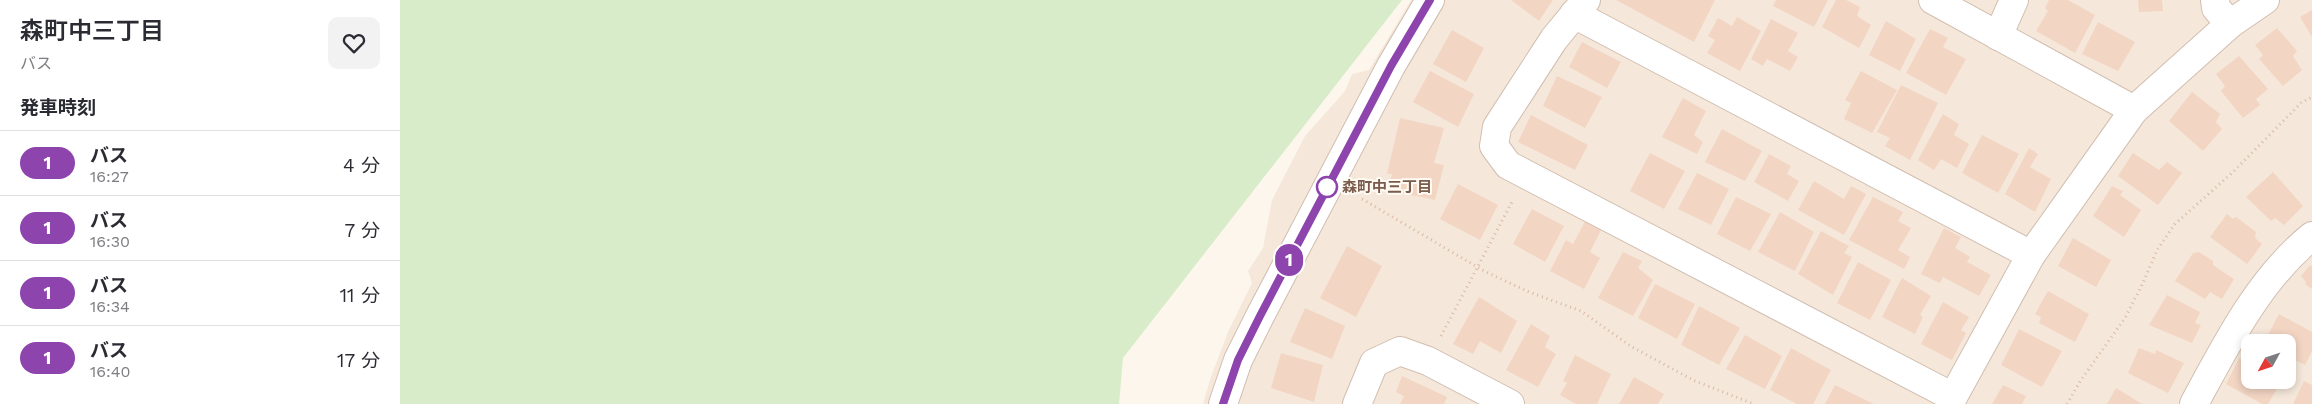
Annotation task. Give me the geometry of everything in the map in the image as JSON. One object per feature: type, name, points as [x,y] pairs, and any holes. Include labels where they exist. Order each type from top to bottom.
[{"type":"street","points":[[1224,404],[1238,360],[1265,307],[1391,66],[1430,0]]},
{"type":"street","points":[[1933,0],[2134,110]]},
{"type":"street","points":[[1998,36],[2014,0]]},
{"type":"street","points":[[2215,0],[2216,8],[2230,24]]},
{"type":"street","points":[[2031,255],[1580,7],[1554,39],[1497,127],[1494,146],[1508,165],[1953,397],[2031,255],[2134,110],[2230,24],[2265,0]]},
{"type":"street","points":[[2194,404],[2220,357],[2264,287],[2301,245],[2312,236]]},
{"type":"street","points":[[1357,404],[1374,363],[1400,351],[1428,361],[1510,404]]},
{"type":"path","points":[[2067,404],[2091,365],[2124,318],[2144,283],[2157,250],[2175,224],[2234,172],[2301,103],[2312,97]]},
{"type":"path","points":[[1428,361],[1527,174]]},
{"type":"path","points":[[1362,199],[1478,267],[1529,292],[1581,311],[1632,347],[1695,382],[1754,404]]},
{"type":"shaded area","points":[[1411,0],[2312,0],[2312,404],[1203,404],[1228,332],[1252,283],[1248,271],[1263,248],[1272,200],[1305,136],[1345,91],[1352,74],[1369,70]]},
{"type":"green space","points":[[400,0],[1402,0],[1123,358],[1119,404],[400,404]]},
{"type":"building","points":[[1511,0],[1553,0],[1539,21]]},
{"type":"building","points":[[1616,0],[1715,0],[1694,42]]},
{"type":"building","points":[[1776,0],[1828,0],[1814,27],[1773,6]]},
{"type":"building","points":[[1836,0],[1846,0],[1860,7],[1857,16],[1871,25],[1859,48],[1822,27]]},
{"type":"building","points":[[2049,0],[2068,0],[2095,15],[2075,53],[2036,31],[2048,11],[2045,8]]},
{"type":"building","points":[[2138,0],[2162,0],[2163,11],[2139,12]]},
{"type":"building","points":[[2312,10],[2312,37],[2300,17]]},
{"type":"building","points":[[1737,17],[1761,31],[1740,71],[1707,53],[1715,40],[1708,36],[1718,18],[1732,26]]},
{"type":"building","points":[[1771,19],[1798,33],[1788,51],[1798,57],[1790,71],[1767,59],[1763,66],[1751,59]]},
{"type":"building","points":[[1886,21],[1916,39],[1900,71],[1869,55]]},
{"type":"building","points":[[2098,22],[2135,42],[2118,71],[2082,54]]},
{"type":"building","points":[[2277,28],[2297,51],[2293,56],[2302,70],[2283,86],[2259,59],[2263,55],[2255,45]]},
{"type":"building","points":[[1930,29],[1948,38],[1943,47],[1966,59],[1946,95],[1906,73]]},
{"type":"building","points":[[1452,30],[1484,48],[1466,82],[1433,64]]},
{"type":"building","points":[[1582,42],[1621,62],[1607,88],[1569,67]]},
{"type":"building","points":[[2239,56],[2268,89],[2256,99],[2260,105],[2243,118],[2221,91],[2225,86],[2216,74]]},
{"type":"building","points":[[1430,71],[1474,94],[1458,127],[1413,102]]},
{"type":"building","points":[[1861,71],[1897,90],[1872,133],[1844,119],[1851,103],[1845,100]]},
{"type":"building","points":[[1557,76],[1602,97],[1585,128],[1543,106]]},
{"type":"building","points":[[1901,85],[1938,103],[1910,160],[1885,146],[1890,138],[1877,132]]},
{"type":"building","points":[[2192,92],[2220,114],[2216,122],[2222,129],[2203,151],[2169,121]]},
{"type":"building","points":[[1683,98],[1706,111],[1694,135],[1703,142],[1697,154],[1662,137]]},
{"type":"building","points":[[1943,114],[1959,124],[1954,135],[1969,144],[1957,168],[1941,159],[1934,170],[1918,160]]},
{"type":"building","points":[[1531,115],[1588,145],[1575,170],[1518,142]]},
{"type":"building","points":[[1400,118],[1444,128],[1434,163],[1444,165],[1435,200],[1388,190],[1392,174],[1387,174]]},
{"type":"building","points":[[1722,129],[1762,151],[1745,181],[1705,162]]},
{"type":"building","points":[[1982,135],[2019,154],[1998,193],[1962,173]]},
{"type":"building","points":[[2029,148],[2038,154],[2030,167],[2051,179],[2035,212],[2005,194]]},
{"type":"building","points":[[1650,153],[1685,171],[1664,209],[1630,191]]},
{"type":"building","points":[[2133,153],[2159,170],[2167,162],[2182,173],[2158,205],[2118,176]]},
{"type":"building","points":[[1769,154],[1791,166],[1787,174],[1799,181],[1788,201],[1754,182]]},
{"type":"building","points":[[2273,172],[2303,206],[2284,225],[2275,218],[2271,221],[2246,197]]},
{"type":"building","points":[[1697,173],[1729,189],[1711,225],[1678,209]]},
{"type":"building","points":[[1814,181],[1844,199],[1851,186],[1866,194],[1844,235],[1798,210]]},
{"type":"building","points":[[1458,184],[1498,205],[1480,240],[1440,219]]},
{"type":"building","points":[[2112,186],[2123,191],[2120,195],[2141,210],[2124,237],[2093,216]]},
{"type":"building","points":[[1736,197],[1771,214],[1750,251],[1717,234]]},
{"type":"building","points":[[1873,197],[1903,212],[1898,221],[1911,228],[1898,250],[1910,257],[1904,269],[1849,240]]},
{"type":"building","points":[[1532,209],[1564,226],[1545,262],[1513,244]]},
{"type":"building","points":[[1780,212],[1814,232],[1795,271],[1758,252]]},
{"type":"building","points":[[2227,214],[2233,219],[2236,217],[2256,232],[2255,238],[2262,244],[2247,264],[2210,237]]},
{"type":"building","points":[[1586,220],[1602,228],[1590,252],[1600,258],[1584,289],[1550,271],[1566,240],[1573,244]]},
{"type":"building","points":[[1944,228],[1961,237],[1955,248],[1970,257],[1967,262],[1991,275],[1979,296],[1943,277],[1940,283],[1921,274]]},
{"type":"building","points":[[1821,231],[1849,246],[1844,253],[1852,257],[1833,295],[1798,274]]},
{"type":"building","points":[[2073,238],[2111,260],[2096,287],[2058,266]]},
{"type":"building","points":[[1347,246],[1382,266],[1356,317],[1320,298]]},
{"type":"building","points":[[1623,252],[1642,261],[1638,268],[1653,280],[1633,316],[1598,298]]},
{"type":"building","points":[[2199,252],[2213,261],[2213,265],[2234,279],[2222,299],[2210,292],[2205,299],[2175,281],[2193,253]]},
{"type":"building","points":[[1858,262],[1891,280],[1870,320],[1837,303]]},
{"type":"building","points":[[2310,265],[2312,267],[2312,289],[2305,284],[2306,282],[2301,276]]},
{"type":"building","points":[[1902,278],[1931,296],[1920,315],[1923,317],[1915,334],[1882,317]]},
{"type":"building","points":[[1655,284],[1695,304],[1677,339],[1638,318]]},
{"type":"building","points":[[2048,291],[2089,314],[2075,342],[2039,323],[2041,317],[2035,314]]},
{"type":"building","points":[[2167,295],[2200,312],[2195,323],[2201,325],[2192,343],[2149,325]]},
{"type":"building","points":[[1479,297],[1517,321],[1501,353],[1480,341],[1473,354],[1453,344]]},
{"type":"building","points":[[1943,302],[1969,317],[1961,330],[1966,333],[1952,360],[1921,344]]},
{"type":"building","points":[[1699,306],[1740,328],[1719,365],[1681,345]]},
{"type":"building","points":[[1305,308],[1345,326],[1332,359],[1290,342]]},
{"type":"building","points":[[2279,314],[2312,332],[2312,351],[2305,365],[2296,360],[2296,334],[2268,334]]},
{"type":"building","points":[[1531,324],[1550,336],[1545,347],[1556,354],[1538,387],[1506,370]]},
{"type":"building","points":[[2019,329],[2062,351],[2042,387],[2001,365]]},
{"type":"building","points":[[1745,335],[1782,356],[1765,389],[1726,369]]},
{"type":"building","points":[[1791,348],[1831,370],[1813,404],[1797,404],[1770,390]]},
{"type":"building","points":[[2139,348],[2155,354],[2156,350],[2184,363],[2168,393],[2128,373]]},
{"type":"building","points":[[1281,353],[1323,365],[1314,402],[1271,388]]},
{"type":"building","points":[[1575,355],[1611,374],[1597,404],[1576,404],[1560,395],[1567,383],[1563,381]]},
{"type":"building","points":[[2239,358],[2241,359],[2241,389],[2277,389],[2268,404],[2262,404],[2226,384]]},
{"type":"building","points":[[1402,376],[1447,397],[1444,404],[1400,404],[1404,396],[1396,392]]},
{"type":"building","points":[[1634,377],[1664,394],[1658,404],[1619,404]]},
{"type":"building","points":[[2304,381],[2312,385],[2312,404],[2293,404]]},
{"type":"building","points":[[1835,385],[1874,404],[1825,404]]},
{"type":"building","points":[[2003,385],[2026,396],[2022,404],[1992,404]]},
{"type":"building","points":[[2116,388],[2142,404],[2107,404]]},
{"type":"bus line","name":"1","points":[[1223,404],[1238,360],[1324,191],[1391,66],[1430,0]]},
{"type":"place","name":"森町中三丁目","points":[[1327,187]]}]
